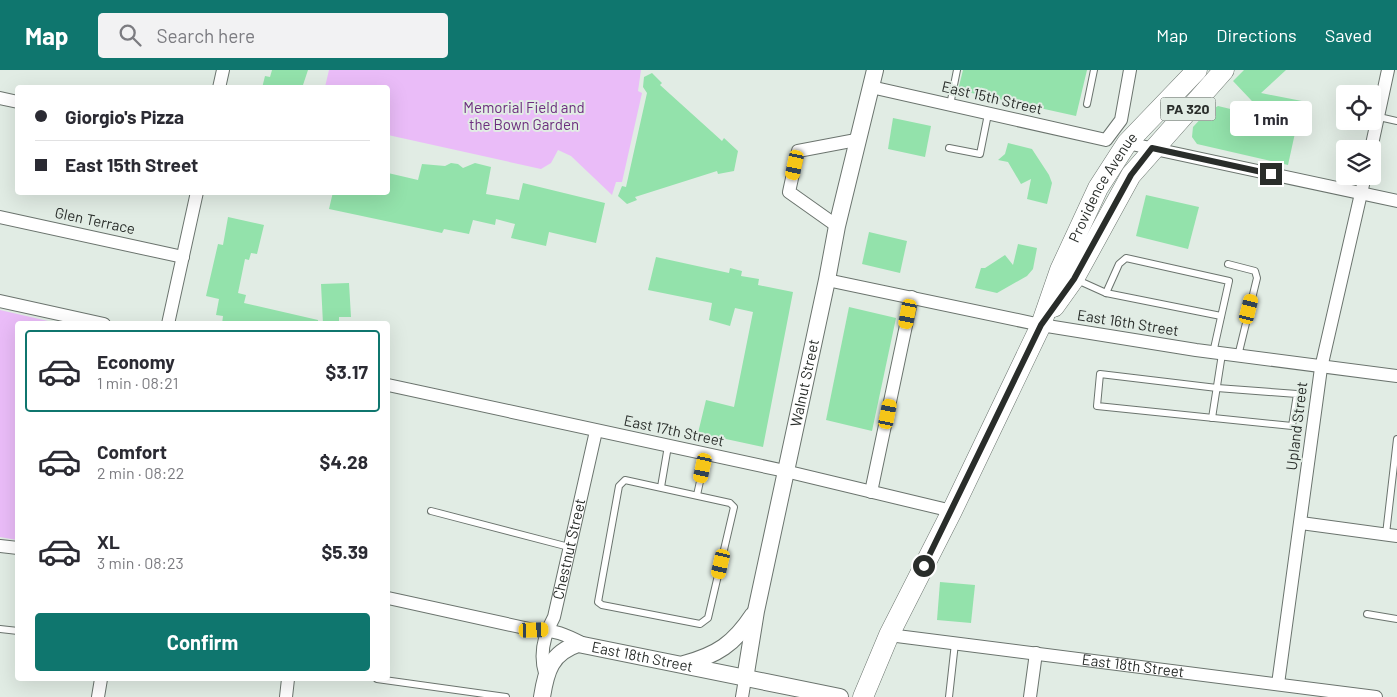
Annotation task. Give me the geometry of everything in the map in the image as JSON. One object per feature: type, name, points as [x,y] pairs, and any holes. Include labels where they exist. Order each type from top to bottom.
[{"type":"main road","name":"Providence Avenue","points":[[863,697],[889,635],[952,511],[1041,325],[1060,270],[1088,206],[1110,167],[1127,143],[1197,70]]},
{"type":"main road","name":"Providence Avenue","points":[[1041,325],[1074,279],[1118,194],[1152,148],[1224,70]]},
{"type":"street","points":[[220,85],[222,70]]},
{"type":"street","name":"Walnut Street","points":[[742,697],[756,611],[785,471],[856,140],[875,70]]},
{"type":"street","name":"East 15th Street","points":[[871,88],[1106,140],[1121,120],[1130,70]]},
{"type":"street","points":[[1381,107],[1388,70]]},
{"type":"street","points":[[0,98],[15,101]]},
{"type":"street","points":[[837,226],[789,192],[798,151],[856,140]]},
{"type":"street","points":[[1127,143],[1397,201]]},
{"type":"street","name":"Upland Street","points":[[1278,684],[1321,368],[1363,185]]},
{"type":"street","points":[[169,321],[196,195]]},
{"type":"street","name":"Glen Terrace","points":[[0,217],[183,257]]},
{"type":"street","name":"East 16th Street","points":[[827,280],[912,296],[1041,325],[1321,368],[1397,376]]},
{"type":"street","points":[[872,492],[912,296]]},
{"type":"street","points":[[0,301],[90,321]]},
{"type":"street","name":"East 17th Street","points":[[390,386],[785,471],[952,511]]},
{"type":"street","name":"Chestnut Street","points":[[542,697],[545,673],[541,657],[547,630],[554,617],[596,431]]},
{"type":"street","points":[[1301,523],[1392,535]]},
{"type":"street","points":[[0,546],[15,548]]},
{"type":"street","name":"East 18th Street","points":[[390,598],[534,630],[547,630],[568,634],[584,644],[745,679],[840,697]]},
{"type":"street","points":[[681,665],[708,657],[728,645],[743,631],[756,611]]},
{"type":"street","name":"East 18th Street","points":[[889,635],[1376,697]]},
{"type":"street","points":[[545,673],[562,652],[573,646],[584,644]]},
{"type":"street","points":[[1030,697],[1036,653]]},
{"type":"street","points":[[98,697],[101,681]]},
{"type":"street","points":[[286,697],[288,681]]},
{"type":"lane","points":[[950,105],[957,70]]},
{"type":"lane","points":[[1087,104],[1094,70]]},
{"type":"lane","points":[[949,148],[980,154],[988,114]]},
{"type":"lane","points":[[1381,117],[1397,121]]},
{"type":"lane","points":[[1106,293],[1119,264],[1126,258],[1229,281],[1222,316],[1217,388],[1212,418]]},
{"type":"lane","points":[[1228,264],[1255,271],[1257,278],[1238,356]]},
{"type":"lane","points":[[1074,279],[1106,293],[1222,316]]},
{"type":"lane","points":[[1100,374],[1217,388],[1297,394],[1292,426],[1097,406],[1100,374]]},
{"type":"lane","points":[[1392,535],[1397,440]]},
{"type":"lane","points":[[661,487],[668,446]]},
{"type":"lane","points":[[697,495],[706,454]]},
{"type":"lane","points":[[625,480],[661,487],[730,503],[734,507],[708,618],[704,623],[700,624],[602,605],[597,599],[619,486],[625,480]]},
{"type":"lane","points":[[431,511],[569,547]]},
{"type":"lane","points":[[1367,614],[1397,619]]},
{"type":"lane","points":[[0,629],[15,631]]},
{"type":"lane","points":[[949,697],[955,643]]},
{"type":"lane","points":[[390,681],[506,697]]},
{"type":"green space","name":"Memorial Field and the Bown Garden","points":[[329,70],[641,70],[638,91],[642,93],[622,182],[616,182],[612,195],[571,156],[558,150],[551,163],[541,169],[390,135],[390,85],[325,85]]},
{"type":"green space","points":[[0,310],[48,321],[15,321],[15,540],[0,537]]},
{"type":"building","points":[[272,70],[308,70],[303,85],[263,85],[265,76],[270,77]]},
{"type":"building","points":[[963,70],[1087,70],[1076,116],[958,90]]},
{"type":"building","points":[[1244,70],[1286,70],[1261,93],[1302,101],[1288,165],[1197,144],[1192,137],[1193,127],[1206,113],[1218,106],[1268,118],[1233,81]]},
{"type":"building","points":[[652,73],[662,83],[660,85],[722,141],[724,138],[738,151],[734,171],[718,174],[717,171],[635,197],[637,200],[627,204],[618,196],[622,186],[626,187],[647,93],[643,87],[644,77]]},
{"type":"building","points":[[893,118],[931,126],[925,157],[888,149]]},
{"type":"building","points":[[1008,143],[1032,149],[1049,175],[1052,183],[1047,204],[1027,199],[1031,179],[1021,184],[1008,162],[998,160],[1005,154]]},
{"type":"building","points":[[451,163],[458,164],[463,168],[475,163],[491,167],[486,194],[519,200],[523,183],[605,203],[596,243],[549,232],[546,246],[511,238],[515,224],[496,219],[495,225],[473,220],[469,234],[444,229],[442,233],[329,209],[332,195],[390,195],[390,173],[418,180],[422,164],[445,166]]},
{"type":"building","points":[[1146,195],[1199,207],[1188,249],[1136,236]]},
{"type":"building","points":[[228,217],[264,225],[257,254],[251,253],[249,260],[245,259],[238,293],[246,295],[244,303],[318,321],[222,321],[223,316],[216,315],[219,299],[206,296],[218,244],[223,245]]},
{"type":"building","points":[[869,232],[907,241],[900,273],[862,264]]},
{"type":"building","points":[[1018,244],[1037,248],[1033,269],[1027,276],[997,293],[975,288],[981,268],[985,268],[1005,255],[1013,265]]},
{"type":"building","points":[[656,257],[729,273],[730,268],[742,271],[741,276],[759,279],[758,285],[793,292],[763,447],[698,433],[706,400],[734,407],[753,312],[735,308],[730,326],[709,320],[712,303],[648,290]]},
{"type":"building","points":[[349,283],[351,317],[339,317],[339,321],[323,321],[321,284]]},
{"type":"building","points":[[849,307],[896,318],[872,431],[826,420]]},
{"type":"building","points":[[940,582],[975,585],[971,623],[937,620]]},
{"type":"route","points":[[924,566],[1041,325],[1074,279],[1118,194],[1152,148],[1271,174]]}]
